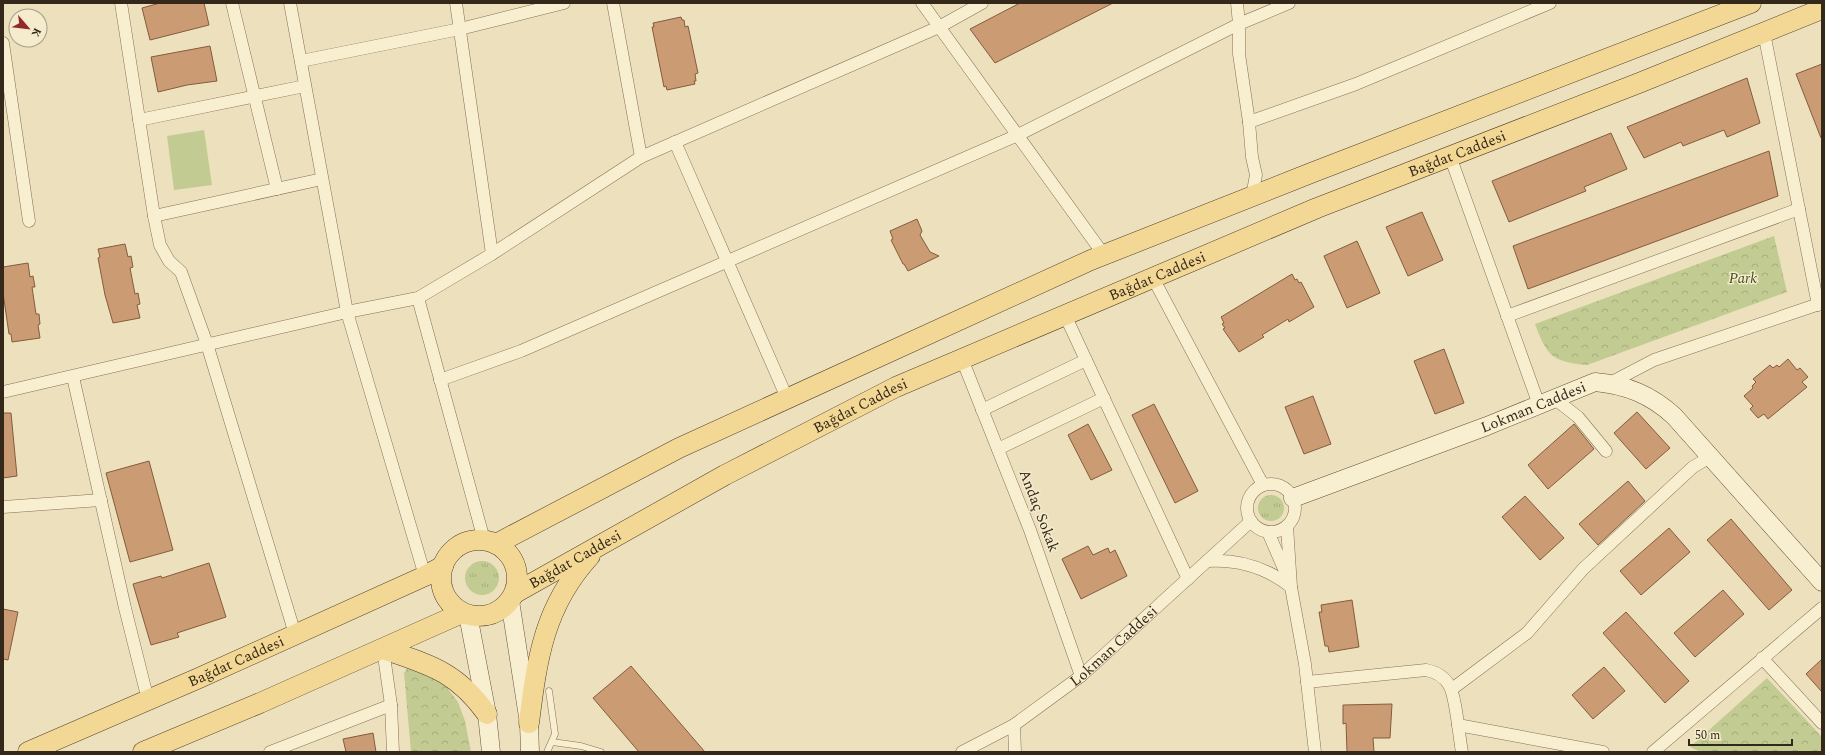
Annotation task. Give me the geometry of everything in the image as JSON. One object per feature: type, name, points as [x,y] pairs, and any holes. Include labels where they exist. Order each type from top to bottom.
[{"type":"main road","points":[[490,542],[679,448],[1104,255],[1252,196],[1751,3]]},
{"type":"main road","name":"Bağdat Caddesi","points":[[512,597],[603,543],[810,430],[896,387],[1317,208],[1822,9]]},
{"type":"main road","points":[[471,541],[490,542],[504,549],[515,565],[517,584],[512,597],[496,613],[477,617],[465,614],[453,606],[446,598],[442,588],[441,576],[443,566],[449,554],[459,546],[471,541]]},
{"type":"main road","points":[[528,723],[538,658],[547,624],[561,593],[570,579],[587,558],[603,543]]},
{"type":"main road","name":"Bağdat Caddesi","points":[[28,752],[425,576],[443,566]]},
{"type":"main road","points":[[143,752],[465,614]]},
{"type":"main road","points":[[382,650],[416,660],[445,673],[468,691],[486,714]]},
{"type":"street","points":[[121,3],[154,216],[160,245],[169,261],[181,272],[207,344],[295,634]]},
{"type":"street","points":[[232,3],[277,189]]},
{"type":"street","points":[[290,3],[347,312],[425,576]]},
{"type":"street","points":[[456,3],[492,254]]},
{"type":"street","points":[[301,61],[460,30],[564,3]]},
{"type":"street","points":[[613,3],[641,157]]},
{"type":"street","points":[[922,3],[1104,255]]},
{"type":"street","points":[[3,392],[74,377],[207,344],[347,312],[418,298],[492,254],[641,157],[939,27],[982,3]]},
{"type":"street","points":[[1237,3],[1239,54],[1249,122],[1252,157],[1256,175],[1252,196]]},
{"type":"street","points":[[440,380],[521,351],[1018,135],[1239,24],[1289,3]]},
{"type":"street","points":[[1249,122],[1356,84],[1550,3]]},
{"type":"street","points":[[1610,383],[1654,360],[1820,304],[1799,210],[1764,33]]},
{"type":"street","points":[[3,43],[28,221]]},
{"type":"street","points":[[139,120],[305,86]]},
{"type":"street","points":[[675,142],[787,398]]},
{"type":"street","points":[[1450,156],[1507,316],[1547,402],[1578,417],[1606,451]]},
{"type":"street","points":[[154,216],[322,179]]},
{"type":"street","points":[[1507,316],[1799,210]]},
{"type":"street","points":[[1153,278],[1263,485]]},
{"type":"street","points":[[418,298],[440,380],[490,542]]},
{"type":"street","points":[[1065,315],[1188,579]]},
{"type":"street","name":"Andaç Sokak","points":[[962,359],[1030,530],[1081,676]]},
{"type":"street","points":[[982,410],[1086,360]]},
{"type":"street","points":[[74,377],[148,700]]},
{"type":"street","name":"Lokman Caddesi","points":[[1293,498],[1596,382],[1610,383],[1638,391],[1663,406],[1822,582]]},
{"type":"street","points":[[998,449],[1104,398]]},
{"type":"street","points":[[1452,689],[1527,633],[1583,569],[1694,467],[1710,457]]},
{"type":"street","points":[[1274,484],[1281,486],[1287,489],[1293,498],[1295,514],[1287,526],[1282,530],[1268,532],[1262,530],[1251,521],[1248,515],[1248,501],[1255,490],[1263,485],[1274,484]]},
{"type":"street","points":[[3,507],[101,500]]},
{"type":"street","name":"Lokman Caddesi","points":[[962,752],[1014,725],[1081,676],[1251,521]]},
{"type":"street","points":[[1287,526],[1291,586],[1307,682],[1315,752]]},
{"type":"street","points":[[1268,532],[1291,586]]},
{"type":"street","points":[[1207,561],[1228,561],[1248,564],[1271,573],[1291,586]]},
{"type":"street","points":[[512,597],[528,723],[530,752]]},
{"type":"street","points":[[1653,752],[1822,608]]},
{"type":"street","points":[[465,614],[486,714],[491,752]]},
{"type":"street","points":[[382,650],[391,705],[394,752]]},
{"type":"street","points":[[1762,658],[1822,723]]},
{"type":"street","points":[[1307,682],[1426,670],[1441,676],[1452,689],[1462,752]]},
{"type":"street","points":[[270,752],[391,705]]},
{"type":"street","points":[[1014,725],[1015,752]]},
{"type":"street","points":[[1458,725],[1604,752]]},
{"type":"lane","points":[[547,752],[552,742],[555,728],[549,691]]},
{"type":"lane","points":[[552,742],[581,746],[601,752]]},
{"type":"green space","points":[[204,130],[212,185],[174,190],[167,136]]},
{"type":"green space","name":"Park","points":[[1774,236],[1787,292],[1587,365],[1575,364],[1558,359],[1547,350],[1539,335],[1535,324]]},
{"type":"green space","points":[[1271,495],[1280,499],[1284,508],[1280,517],[1271,521],[1262,517],[1258,508],[1262,499]]},
{"type":"green space","points":[[485,561],[494,566],[498,571],[498,585],[494,590],[489,594],[479,595],[475,594],[466,585],[465,575],[466,571],[475,562]]},
{"type":"green space","points":[[408,667],[441,680],[458,702],[465,721],[471,752],[411,752],[404,673]]},
{"type":"green space","points":[[1767,678],[1822,737],[1822,752],[1701,752],[1690,747]]},
{"type":"building","points":[[160,3],[204,3],[209,25],[150,40],[142,8]]},
{"type":"building","points":[[1020,3],[1113,3],[995,63],[970,29]]},
{"type":"building","points":[[681,17],[682,20],[684,20],[685,27],[688,26],[698,73],[695,74],[695,84],[667,90],[666,86],[664,87],[652,27],[654,27],[653,23]]},
{"type":"building","points":[[210,46],[217,81],[187,85],[158,92],[151,57]]},
{"type":"building","points":[[1822,64],[1822,138],[1821,138],[1796,74]]},
{"type":"building","points":[[1747,78],[1760,123],[1727,137],[1724,130],[1683,146],[1681,142],[1644,158],[1627,127]]},
{"type":"building","points":[[1611,133],[1627,169],[1584,187],[1586,191],[1509,222],[1492,181]]},
{"type":"building","points":[[1769,151],[1778,196],[1528,289],[1513,246]]},
{"type":"building","points":[[1422,212],[1443,260],[1408,276],[1386,227]]},
{"type":"building","points":[[917,219],[922,231],[920,235],[930,252],[939,256],[908,271],[891,240],[893,239],[890,231]]},
{"type":"building","points":[[1357,241],[1380,293],[1347,308],[1324,256]]},
{"type":"building","points":[[125,244],[128,257],[131,256],[133,267],[130,268],[135,294],[138,293],[140,304],[137,305],[140,318],[113,323],[105,295],[98,258],[100,257],[98,249]]},
{"type":"building","points":[[28,263],[30,277],[33,276],[35,287],[32,287],[36,314],[39,314],[40,324],[38,325],[40,338],[12,342],[11,334],[9,334],[3,293],[3,267]]},
{"type":"building","points":[[1292,274],[1295,280],[1297,279],[1299,283],[1301,282],[1314,307],[1289,322],[1288,319],[1262,335],[1264,337],[1239,352],[1223,329],[1225,328],[1222,324],[1224,323],[1221,317]]},
{"type":"building","points":[[1444,349],[1464,403],[1435,414],[1414,361]]},
{"type":"building","points":[[1788,359],[1797,370],[1800,368],[1808,377],[1802,382],[1807,387],[1768,419],[1764,414],[1758,418],[1750,409],[1753,406],[1744,396],[1753,388],[1752,386],[1756,382],[1753,379],[1770,365],[1773,368],[1777,365],[1779,367]]},
{"type":"building","points":[[1313,396],[1331,444],[1304,454],[1285,407]]},
{"type":"building","points":[[1154,404],[1198,491],[1175,503],[1132,415]]},
{"type":"building","points":[[1637,412],[1670,448],[1646,469],[1614,433]]},
{"type":"building","points":[[3,413],[11,413],[17,476],[3,478]]},
{"type":"building","points":[[1088,424],[1112,470],[1091,480],[1068,435]]},
{"type":"building","points":[[1574,424],[1594,449],[1548,489],[1528,465]]},
{"type":"building","points":[[149,461],[173,550],[130,562],[106,473]]},
{"type":"building","points":[[1628,481],[1645,501],[1598,545],[1579,524]]},
{"type":"building","points":[[1525,496],[1564,538],[1540,560],[1502,517]]},
{"type":"building","points":[[1731,519],[1792,590],[1769,610],[1707,540]]},
{"type":"building","points":[[1669,528],[1690,552],[1641,595],[1620,571]]},
{"type":"building","points":[[1088,546],[1093,555],[1108,548],[1110,553],[1115,550],[1127,576],[1081,599],[1062,559]]},
{"type":"building","points":[[209,563],[226,617],[177,633],[179,637],[151,645],[133,584],[161,576],[162,578]]},
{"type":"building","points":[[1723,590],[1744,614],[1695,657],[1674,633]]},
{"type":"building","points":[[1352,600],[1359,647],[1329,652],[1328,646],[1325,646],[1319,612],[1322,612],[1321,605]]},
{"type":"building","points":[[3,609],[18,612],[8,660],[3,659]]},
{"type":"building","points":[[1626,612],[1689,681],[1665,703],[1603,633]]},
{"type":"building","points":[[1822,659],[1822,692],[1806,674]]},
{"type":"building","points":[[631,666],[705,752],[639,752],[593,698]]},
{"type":"building","points":[[1604,667],[1625,691],[1593,719],[1572,695]]},
{"type":"building","points":[[1392,704],[1390,738],[1373,738],[1374,752],[1347,752],[1346,723],[1343,724],[1343,705]]},
{"type":"building","points":[[373,733],[376,752],[346,752],[343,739]]}]
